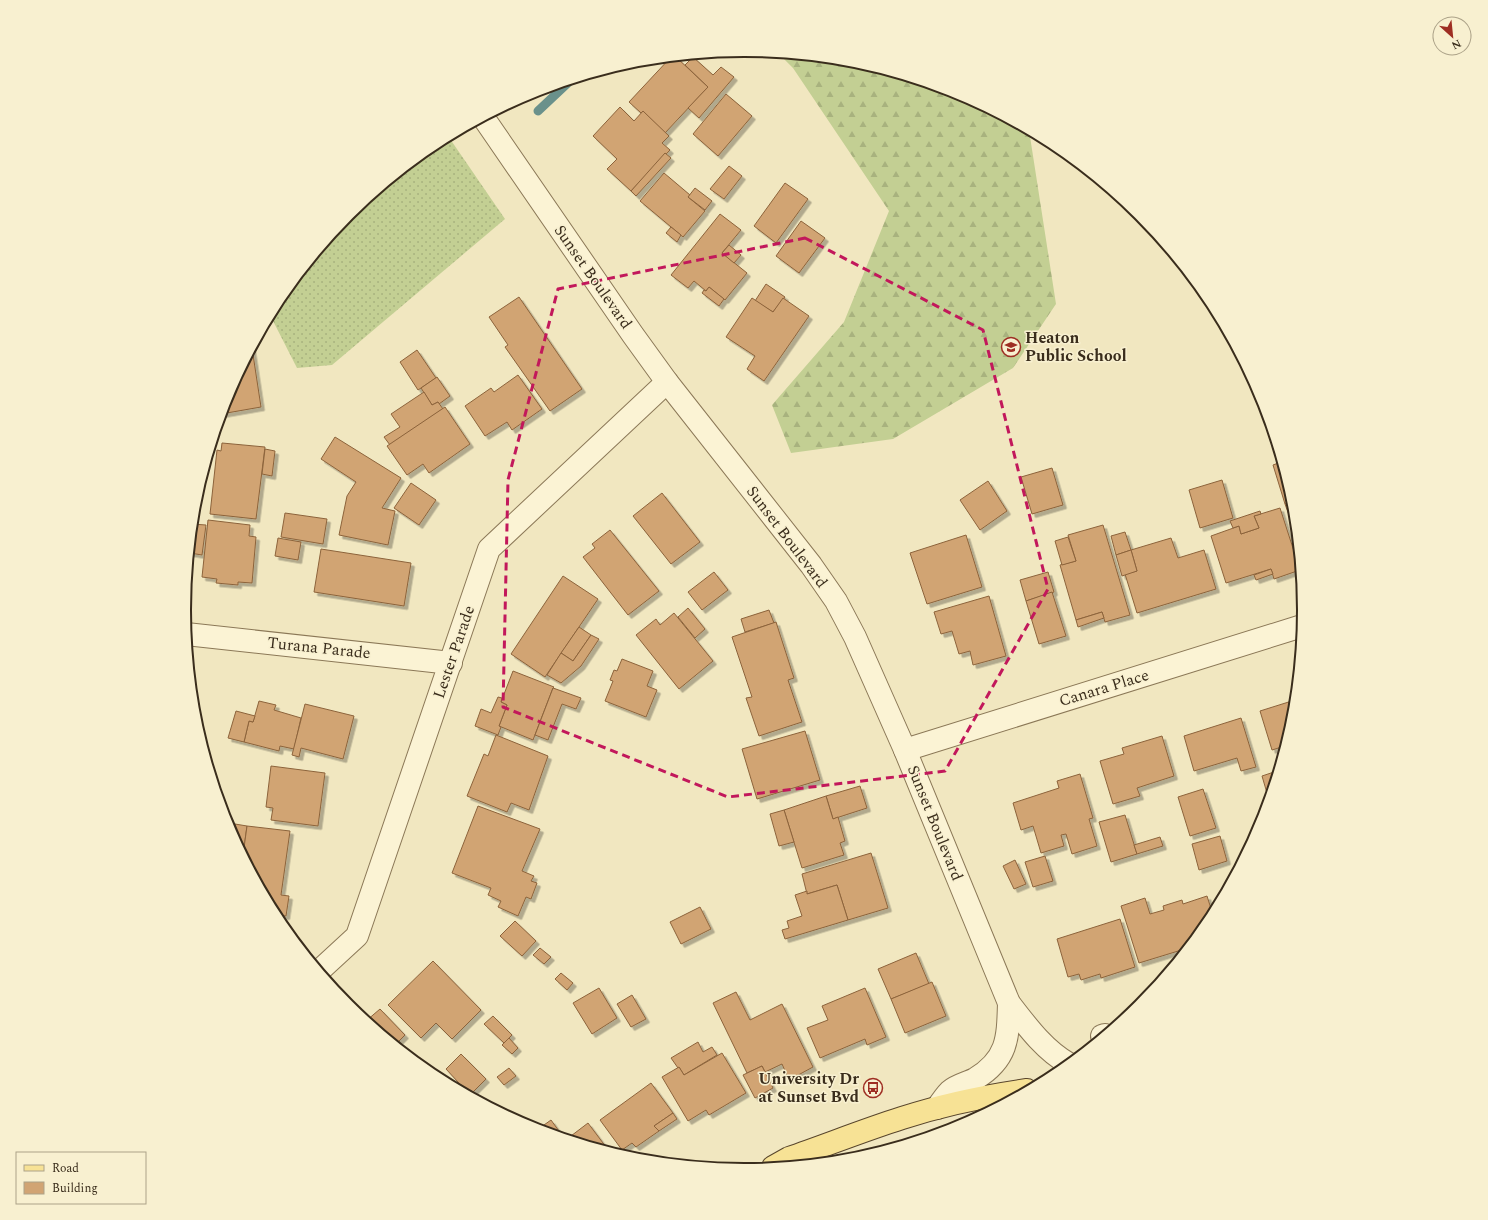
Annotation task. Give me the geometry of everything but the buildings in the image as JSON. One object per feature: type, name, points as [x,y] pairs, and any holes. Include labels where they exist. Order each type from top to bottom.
[{"type":"main road","points":[[782,1162],[883,1124],[937,1108],[1014,1093]]},
{"type":"street","name":"Sunset Boulevard","points":[[486,121],[667,382],[811,565],[836,601],[855,637],[905,750],[1009,1003],[1026,1025],[1042,1042],[1058,1058],[1064,1061]]},
{"type":"street","name":"Lester Parade","points":[[322,968],[357,936],[489,549],[667,382]]},
{"type":"street","name":"Canara Place","points":[[905,750],[1297,628]]},
{"type":"street","name":"Turana Parade","points":[[192,635],[451,663]]},
{"type":"street","name":"Sunset Boulevard","points":[[937,1108],[951,1090],[991,1068],[1000,1057],[1005,1045],[1009,1003]]},
{"type":"highlighted area","points":[[805,238],[983,330],[1048,589],[945,771],[728,797],[503,707],[508,480],[558,289]]},
{"type":"green space","points":[[783,58],[852,68],[922,86],[989,114],[1030,137],[1056,304],[1013,368],[893,439],[791,453],[772,405],[844,322],[889,211],[793,68]]},
{"type":"green space","points":[[452,141],[505,219],[332,365],[297,368],[273,321],[284,303],[305,273],[328,245],[353,219],[379,194],[407,171]]},
{"type":"waterway","points":[[538,111],[564,87]]},
{"type":"place","name":"Heaton Public School","points":[[1011,347]]},
{"type":"place","name":"University Dr at Sunset Bvd","points":[[873,1088]]}]
